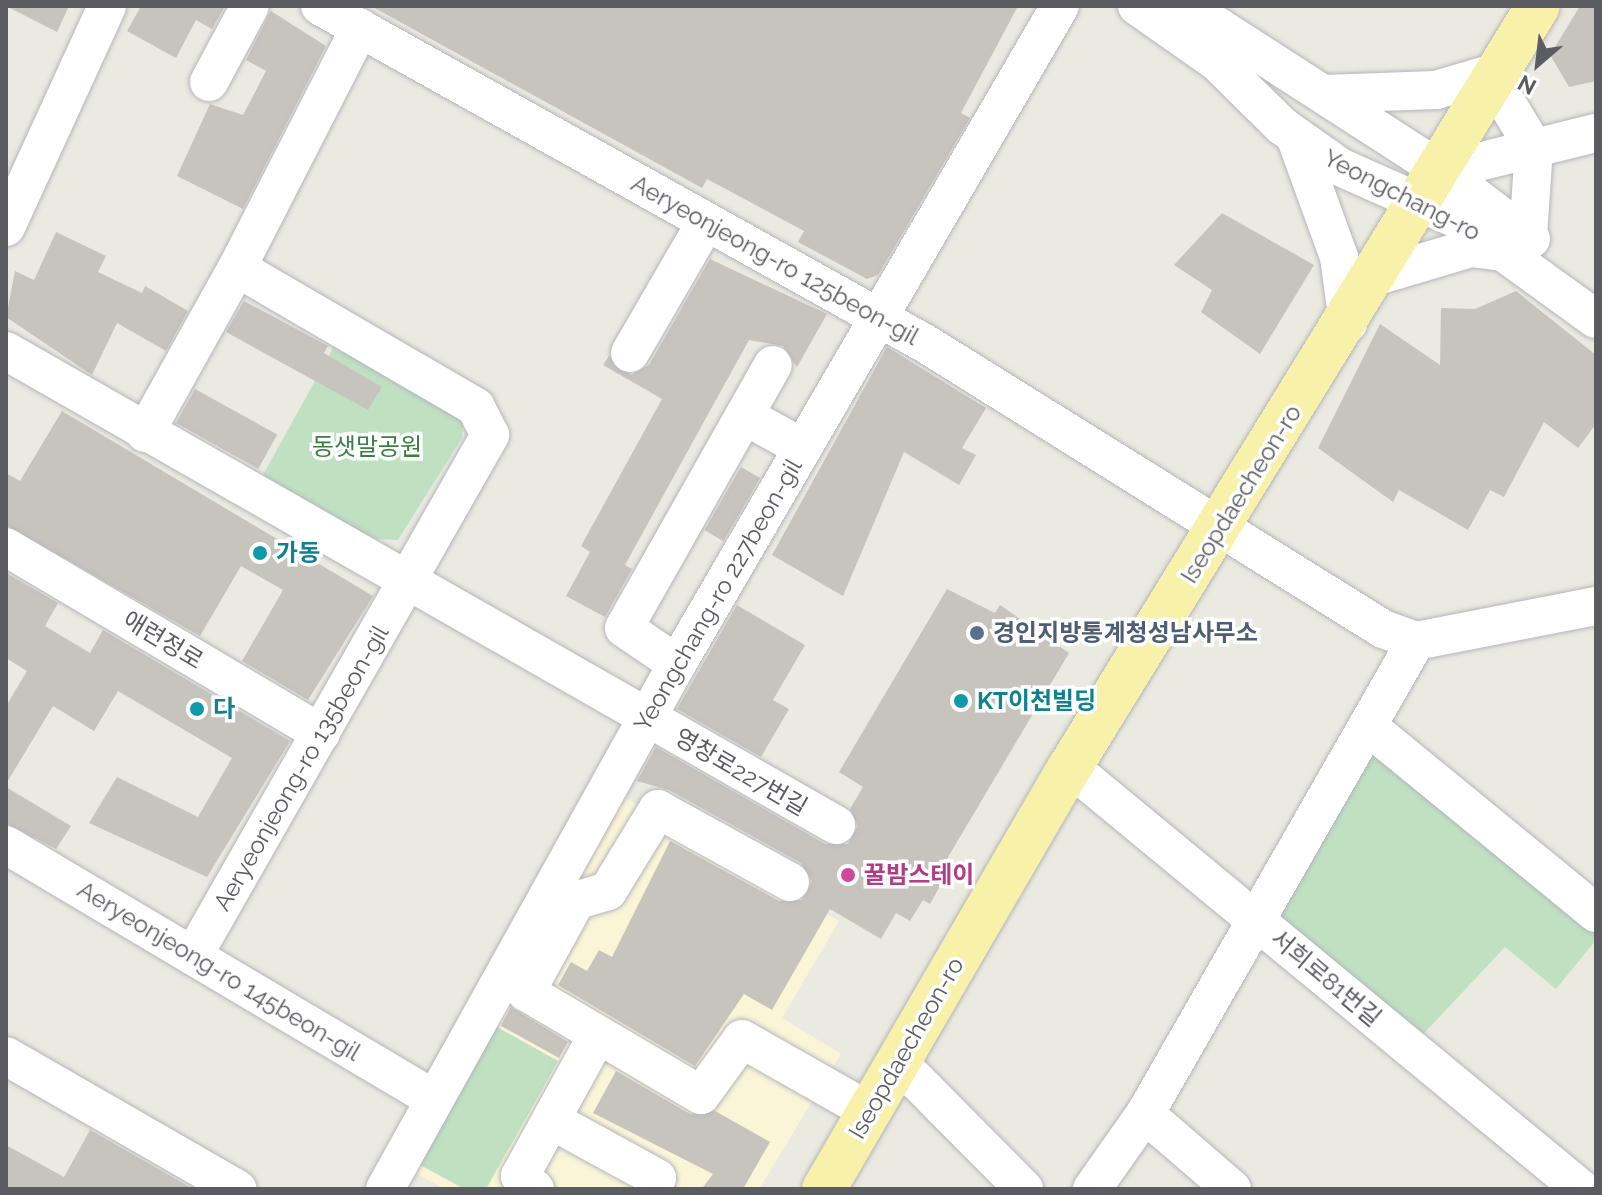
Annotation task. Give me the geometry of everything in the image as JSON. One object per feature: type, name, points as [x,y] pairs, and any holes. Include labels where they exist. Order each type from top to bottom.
[{"type":"main road","name":"Iseopdaecheon-ro","points":[[824,1189],[1070,767],[1431,189],[1538,6]]},
{"type":"street","points":[[6,227],[107,6]]},
{"type":"street","points":[[209,82],[250,6]]},
{"type":"street","name":"Yeongchang-ro 227beon-gil","points":[[385,1189],[431,1097],[677,664],[1060,6]]},
{"type":"street","name":"Yeongchang-ro","points":[[1137,6],[1217,62],[1295,136],[1340,167],[1431,189]]},
{"type":"street","name":"Yeongchang-ro","points":[[1186,6],[1321,94],[1431,189],[1596,288]]},
{"type":"street","points":[[145,433],[237,268],[338,14]]},
{"type":"street","name":"Aeryeonjeong-ro 125beon-gil","points":[[338,14],[880,319],[1383,629],[1416,641]]},
{"type":"street","points":[[1321,94],[1436,90],[1500,71],[1503,97],[1534,148],[1520,245],[1471,248],[1377,276]]},
{"type":"street","points":[[1431,189],[1534,148],[1596,133]]},
{"type":"street","points":[[1295,136],[1339,257],[1348,323]]},
{"type":"street","points":[[630,353],[706,222]]},
{"type":"street","name":"Yeongchang-ro","points":[[1520,245],[1596,319]]},
{"type":"street","name":"Aeryeonjeong-ro 135beon-gil","points":[[193,956],[487,445],[490,425],[476,407],[237,268]]},
{"type":"street","points":[[6,351],[647,718]]},
{"type":"street","points":[[677,664],[624,630],[773,365]]},
{"type":"street","points":[[745,416],[803,448]]},
{"type":"street","name":"애련정로","points":[[6,547],[321,733]]},
{"type":"street","points":[[1092,1189],[1145,1114],[1254,918],[1370,728],[1416,641],[1596,606]]},
{"type":"street","name":"영창로227번길","points":[[647,718],[836,825]]},
{"type":"street","points":[[1370,728],[1596,913]]},
{"type":"street","name":"서희로81번길","points":[[1070,767],[1581,1189]]},
{"type":"street","points":[[790,882],[656,810],[608,891],[576,901],[527,989],[597,1036],[701,1095],[742,1039],[869,1111]]},
{"type":"street","name":"Aeryeonjeong-ro 145beon-gil","points":[[6,845],[431,1097]]},
{"type":"street","points":[[535,1189],[520,1176],[597,1036]]},
{"type":"street","points":[[6,1056],[237,1189]]},
{"type":"street","points":[[898,1062],[1024,1189]]},
{"type":"street","points":[[1145,1114],[1232,1189]]},
{"type":"street","points":[[551,1120],[659,1176]]},
{"type":"shaded area","points":[[619,794],[839,921],[782,1018],[841,1054],[759,1189],[730,1189],[710,1178],[700,1189],[445,1189],[410,1170]]},
{"type":"green space","name":"동샛말공원","points":[[337,341],[463,421],[462,438],[398,540],[373,539],[263,475]]},
{"type":"green space","points":[[1375,751],[1596,927],[1596,940],[1556,989],[1505,947],[1415,1043],[1284,932],[1276,911]]},
{"type":"green space","points":[[490,1023],[558,1061],[486,1189],[464,1189],[413,1161]]},
{"type":"building","points":[[6,6],[69,6],[57,32]]},
{"type":"building","points":[[141,6],[225,6],[212,29],[196,20],[176,58],[127,31]]},
{"type":"building","points":[[371,6],[1018,6],[961,113],[970,118],[878,275],[867,279],[798,242],[804,231],[707,179],[702,188]]},
{"type":"building","points":[[1580,6],[1596,6],[1596,81],[1569,87],[1550,55]]},
{"type":"building","points":[[271,11],[326,46],[243,209],[177,176],[210,104],[243,115],[266,71],[246,60]]},
{"type":"building","points":[[1222,213],[1314,265],[1260,354],[1201,312],[1212,290],[1174,265]]},
{"type":"building","points":[[56,232],[106,256],[98,272],[142,293],[145,286],[188,311],[166,351],[117,323],[92,375],[6,317],[15,271],[34,280]]},
{"type":"building","points":[[710,259],[827,314],[797,367],[783,346],[749,340],[625,565],[632,569],[605,617],[566,596],[590,552],[581,546],[662,399],[603,365],[609,356],[631,375],[649,365]]},
{"type":"building","points":[[1516,291],[1596,355],[1596,424],[1578,448],[1544,422],[1504,497],[1490,490],[1468,530],[1399,490],[1393,502],[1318,448],[1380,324],[1440,365],[1441,308],[1475,309]]},
{"type":"building","points":[[244,301],[328,346],[324,353],[382,387],[368,410],[226,332]]},
{"type":"building","points":[[887,347],[986,408],[962,448],[976,455],[959,485],[904,452],[843,596],[772,555]]},
{"type":"building","points":[[195,389],[277,435],[258,469],[176,423]]},
{"type":"building","points":[[62,411],[373,596],[308,700],[242,661],[283,590],[241,566],[200,636],[6,525],[6,473],[20,481]]},
{"type":"building","points":[[741,467],[760,478],[724,541],[704,530]]},
{"type":"building","points":[[6,573],[58,603],[45,626],[90,653],[103,630],[290,741],[207,877],[89,823],[117,777],[198,817],[232,758],[118,691],[94,731],[53,706],[6,784],[6,706],[27,671],[6,658]]},
{"type":"building","points":[[947,589],[995,613],[1000,605],[1069,653],[944,864],[950,868],[930,904],[923,900],[910,921],[896,913],[881,939],[830,909],[772,1010],[744,994],[695,1066],[558,985],[571,962],[587,971],[599,950],[612,957],[670,841],[779,901],[802,900],[812,881],[801,863],[669,790],[637,781],[656,747],[825,844],[848,844],[858,826],[850,809],[863,787],[839,772]]},
{"type":"building","points":[[737,605],[805,645],[773,700],[789,709],[761,757],[677,709]]},
{"type":"building","points":[[6,787],[71,826],[56,849],[6,823]]},
{"type":"building","points":[[511,1007],[568,1042],[559,1058],[501,1026]]},
{"type":"building","points":[[616,1071],[690,1114],[715,1111],[770,1142],[743,1189],[702,1189],[713,1174],[593,1113]]},
{"type":"building","points":[[90,1130],[193,1189],[6,1189],[6,1145],[64,1177]]},
{"type":"place","name":"가동","points":[[260,553]]},
{"type":"place","name":"경인지방통계청성남사무소","points":[[977,633]]},
{"type":"place","name":"KT이천빌딩","points":[[961,701]]},
{"type":"place","name":"다","points":[[197,709]]},
{"type":"place","name":"꿀밤스테이","points":[[848,875]]}]
